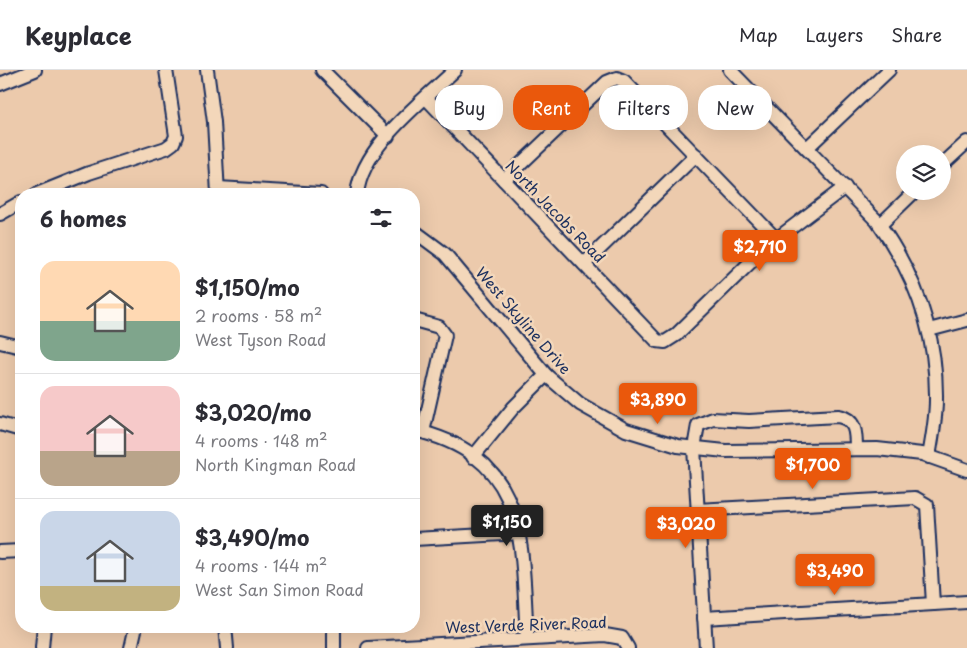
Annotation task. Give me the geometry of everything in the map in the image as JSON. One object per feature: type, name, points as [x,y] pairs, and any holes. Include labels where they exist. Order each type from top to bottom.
[{"type":"street","points":[[0,84],[36,70]]},
{"type":"street","points":[[52,188],[88,173],[166,148],[173,143],[176,136],[166,70]]},
{"type":"street","points":[[207,70],[214,122],[218,188]]},
{"type":"street","points":[[322,70],[388,136]]},
{"type":"street","points":[[358,188],[358,182],[367,164],[388,136],[455,70]]},
{"type":"street","points":[[807,148],[888,70]]},
{"type":"street","points":[[733,71],[880,225],[895,247],[915,288],[934,352],[936,401],[929,457]]},
{"type":"street","points":[[504,180],[607,82],[617,78],[624,81],[776,238],[845,187]]},
{"type":"street","name":"North Jacobs Road","points":[[426,98],[657,341],[666,342],[676,335],[776,238]]},
{"type":"street","points":[[951,157],[967,142]]},
{"type":"street","points":[[584,264],[696,155]]},
{"type":"street","points":[[880,225],[906,200]]},
{"type":"street","points":[[0,214],[15,205]]},
{"type":"street","name":"West Skyline Drive","points":[[420,235],[445,254],[546,376],[580,404],[626,430],[678,446],[725,451],[877,449],[929,457],[967,470]]},
{"type":"street","points":[[929,330],[967,320]]},
{"type":"street","points":[[420,321],[435,325],[442,329],[445,336],[420,424]]},
{"type":"street","points":[[0,342],[15,346]]},
{"type":"street","points":[[474,457],[513,408],[546,376]]},
{"type":"street","points":[[706,648],[694,448],[698,425],[706,420],[749,421],[848,417],[853,423],[856,449]]},
{"type":"street","points":[[0,424],[15,428]]},
{"type":"street","points":[[420,432],[451,441],[474,457],[491,472],[505,491],[516,518],[519,533],[527,639]]},
{"type":"street","points":[[698,510],[915,498],[927,505],[933,604]]},
{"type":"street","points":[[420,539],[519,533]]},
{"type":"street","points":[[0,552],[15,551]]},
{"type":"street","points":[[704,618],[967,602]]},
{"type":"street","points":[[42,648],[43,633]]},
{"type":"street","points":[[131,648],[134,633]]},
{"type":"street","points":[[226,633],[227,648]]},
{"type":"street","points":[[334,633],[334,648]]},
{"type":"street","name":"West Verde River Road","points":[[368,648],[605,634],[626,644]]}]
